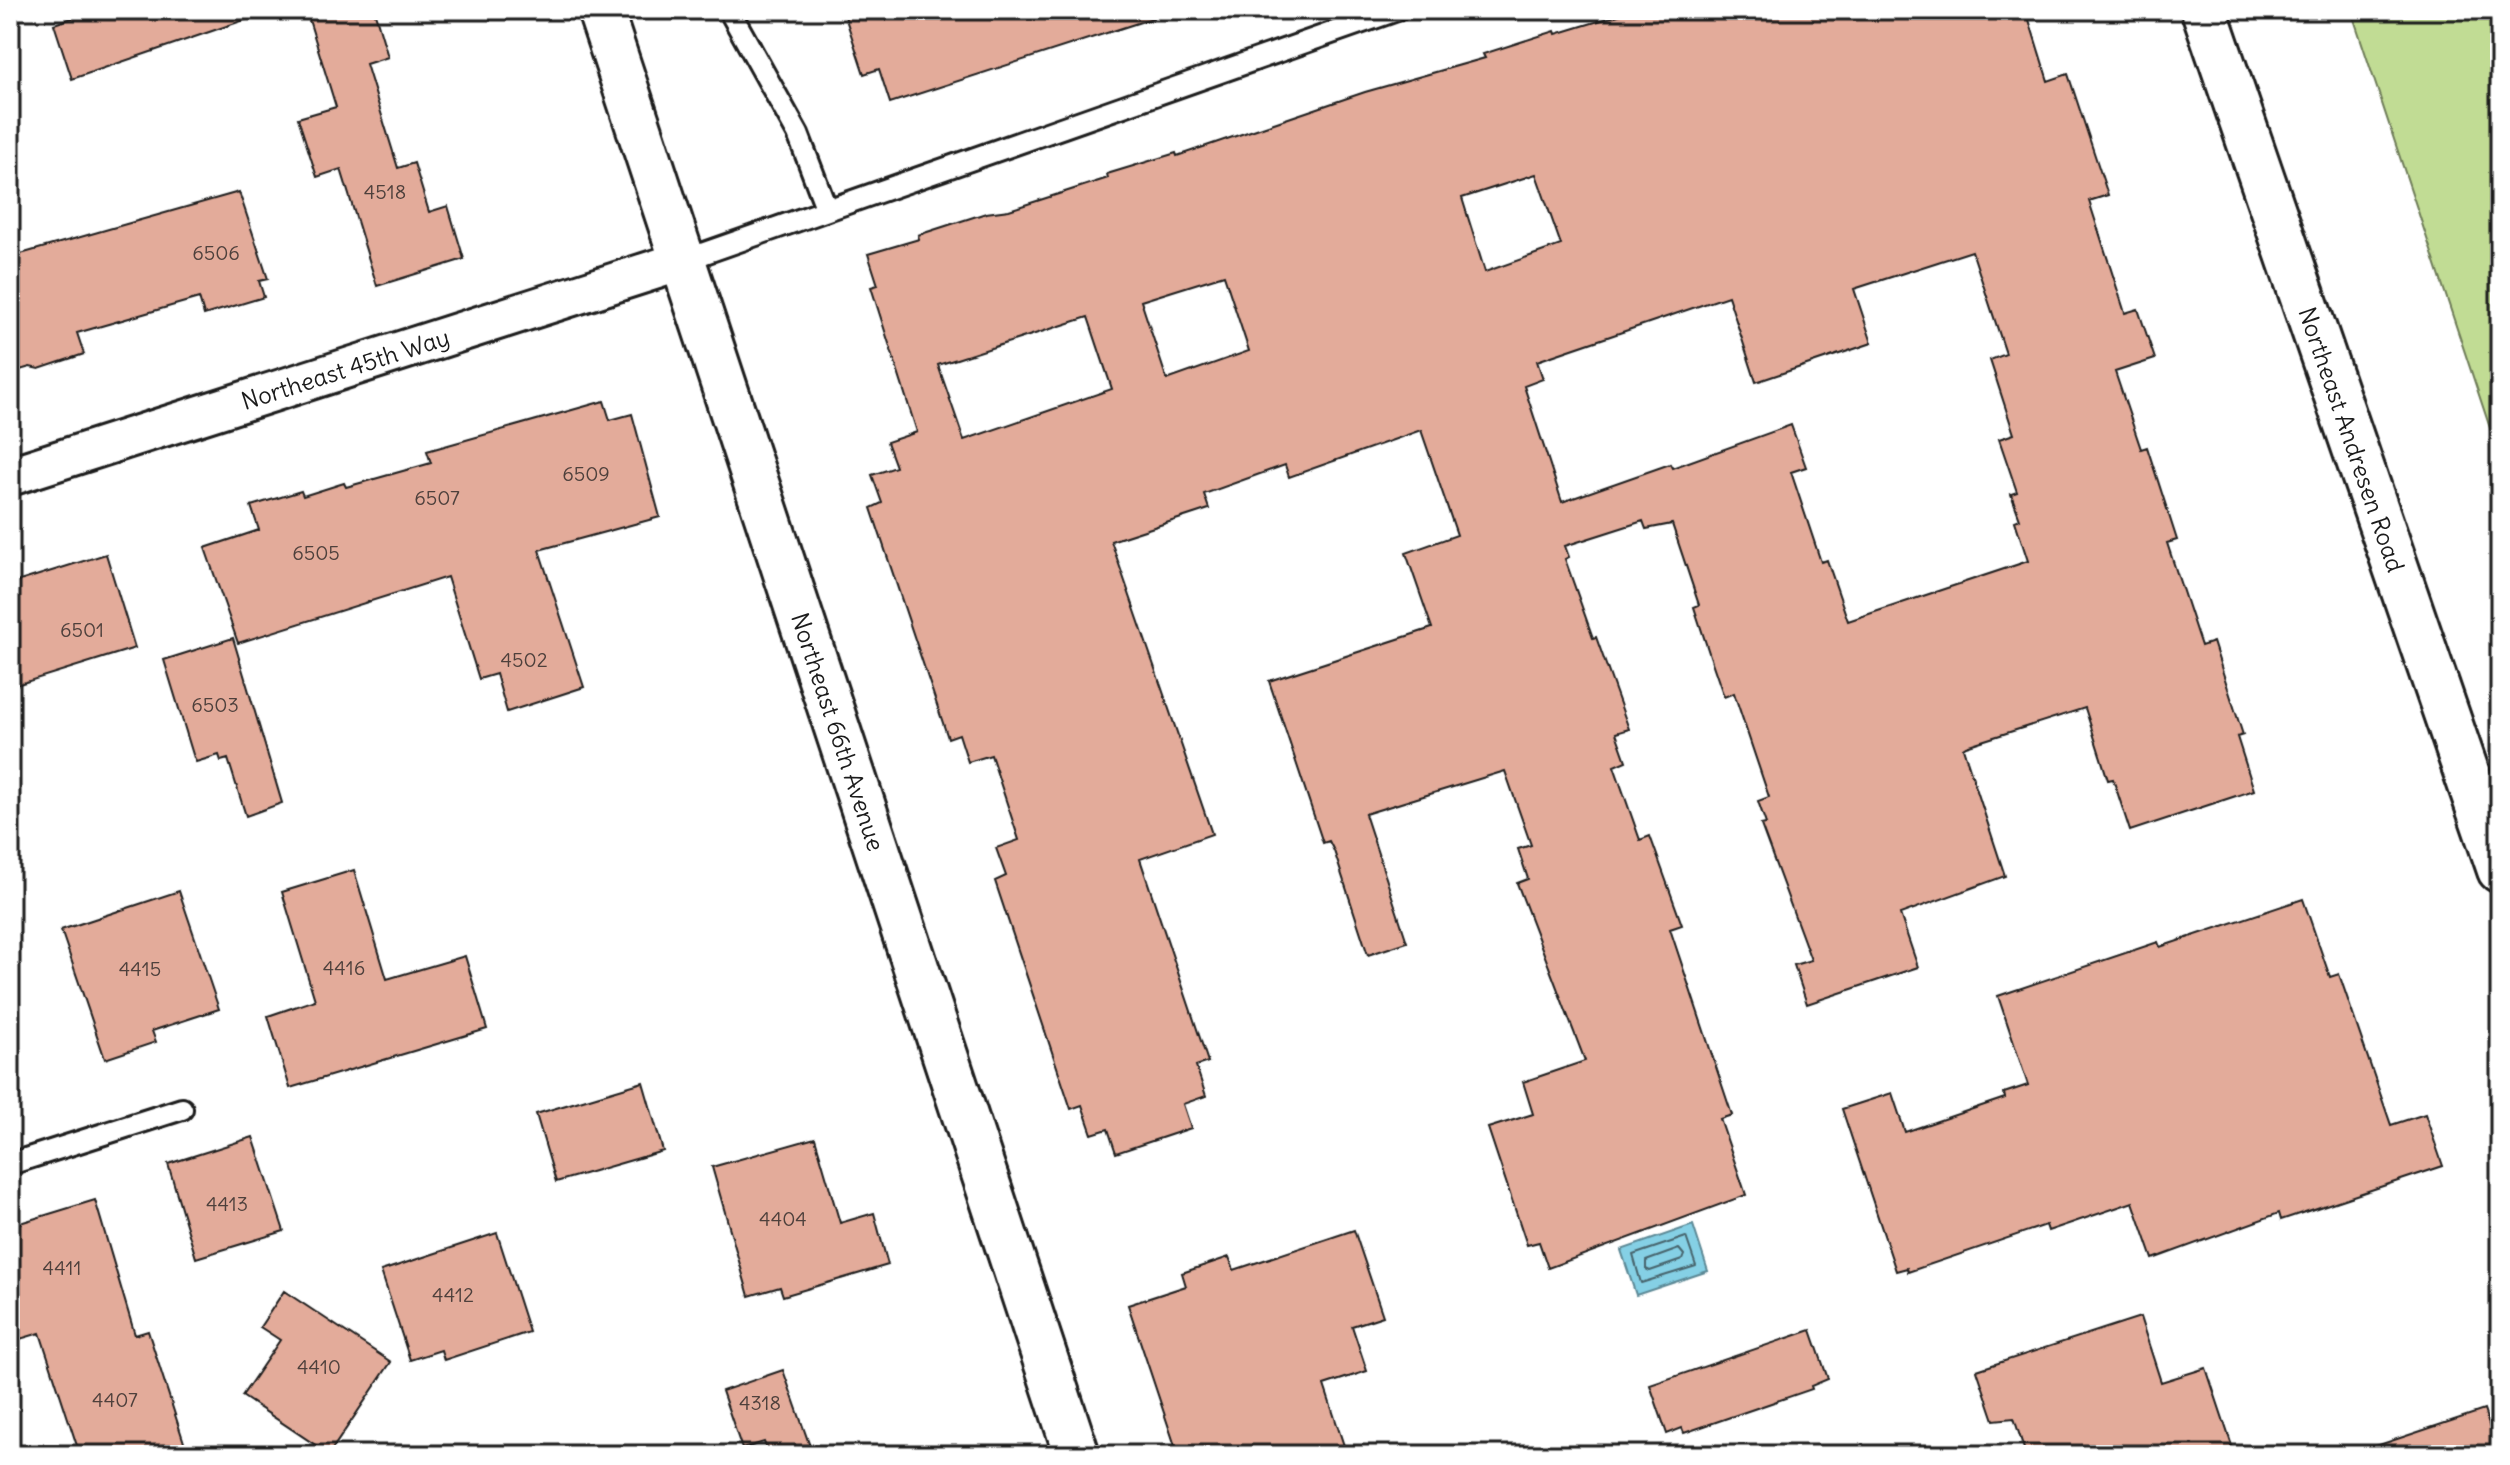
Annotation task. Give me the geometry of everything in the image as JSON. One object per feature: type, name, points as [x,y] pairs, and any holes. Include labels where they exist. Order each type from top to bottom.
[{"type":"street","name":"Northeast 66th Avenue","points":[[600,10],[1077,1455]]},
{"type":"street","name":"Northeast Andresen Road","points":[[2204,10],[2500,870]]},
{"type":"street","name":"Northeast 45th Way","points":[[10,476],[682,261]]},
{"type":"lane","points":[[729,10],[798,134],[827,210]]},
{"type":"lane","points":[[682,261],[1397,10]]},
{"type":"lane","points":[[10,1164],[182,1109]]},
{"type":"green space","points":[[2351,10],[2500,10],[2500,458]]},
{"type":"water","points":[[1693,1225],[1708,1271],[1636,1295],[1621,1250]]},
{"type":"building","points":[[97,10],[252,10],[253,17],[72,79],[54,24]]},
{"type":"building","points":[[306,10],[374,10],[388,57],[366,64],[398,168],[414,163],[429,212],[448,206],[464,259],[377,286],[341,169],[317,177],[298,118],[336,107]]},
{"type":"building","points":[[843,10],[1151,10],[1153,18],[890,103],[879,69],[864,74]]},
{"type":"building","points":[[1635,10],[2026,10],[2048,81],[2068,74],[2108,195],[2089,201],[2125,313],[2138,309],[2155,359],[2115,372],[2141,449],[2147,447],[2177,540],[2167,543],[2201,646],[2213,642],[2243,735],[2237,737],[2254,790],[2130,831],[2113,779],[2108,780],[2085,708],[1966,746],[1963,748],[2005,876],[1900,914],[1918,967],[1807,1004],[1794,965],[1811,960],[1761,825],[1766,824],[1758,801],[1769,797],[1734,693],[1724,697],[1694,607],[1699,605],[1672,524],[1646,529],[1643,521],[1565,546],[1569,557],[1565,559],[1629,729],[1616,733],[1626,761],[1614,766],[1640,840],[1650,836],[1682,925],[1670,929],[1732,1115],[1720,1119],[1746,1195],[1548,1268],[1539,1242],[1527,1245],[1488,1128],[1533,1114],[1523,1082],[1585,1061],[1517,883],[1528,879],[1518,849],[1531,845],[1505,771],[1365,814],[1407,942],[1368,955],[1334,851],[1329,841],[1323,843],[1269,681],[1432,628],[1406,553],[1457,535],[1421,430],[1289,477],[1285,465],[1204,494],[1209,509],[1111,541],[1212,834],[1140,859],[1208,1062],[1196,1066],[1206,1096],[1183,1104],[1191,1128],[1116,1153],[1108,1129],[1092,1134],[1082,1105],[1071,1109],[995,881],[1006,876],[996,848],[1019,840],[991,755],[968,762],[959,734],[948,738],[871,508],[882,503],[872,475],[896,467],[887,442],[917,432],[871,287],[878,285],[868,254],[919,239],[918,235],[986,213],[1009,210],[1108,178],[1107,174],[1176,153],[1177,156],[1365,92],[1485,58],[1483,54],[1555,31],[1556,34]],"holes":[[[1536,174],[1561,245],[1485,272],[1462,198]],[[1972,251],[2006,354],[1990,360],[2014,434],[1999,439],[2017,492],[2011,494],[2020,519],[2015,521],[2028,561],[1848,621],[1827,560],[1821,562],[1791,472],[1806,467],[1791,425],[1672,468],[1670,464],[1562,502],[1524,386],[1543,379],[1537,361],[1728,296],[1756,382],[1872,343],[1854,289]],[[1224,275],[1249,351],[1167,380],[1141,301]],[[1088,317],[1112,389],[964,440],[938,365]]]},
{"type":"building","points":[[239,192],[268,279],[259,281],[264,297],[204,315],[199,298],[77,333],[84,354],[39,369],[30,367],[10,373],[10,257]]},
{"type":"building","points":[[604,401],[610,420],[632,414],[660,517],[539,550],[584,687],[507,712],[496,674],[479,679],[447,577],[238,643],[205,548],[259,530],[251,506],[301,491],[303,496],[344,483],[346,487],[431,463],[427,451]]},
{"type":"building","points":[[106,554],[135,648],[10,687],[10,584]]},
{"type":"building","points":[[233,638],[282,803],[246,816],[228,759],[221,761],[219,755],[196,762],[164,660]]},
{"type":"building","points":[[354,870],[387,979],[465,956],[487,1029],[290,1088],[268,1016],[315,1000],[282,892]]},
{"type":"building","points":[[179,891],[219,1009],[152,1031],[156,1042],[105,1059],[61,930]]},
{"type":"building","points":[[2303,899],[2330,977],[2339,974],[2391,1125],[2425,1114],[2443,1166],[2281,1220],[2279,1213],[2153,1259],[2133,1202],[2048,1231],[2046,1225],[1908,1272],[1907,1268],[1896,1271],[1842,1109],[1892,1093],[1905,1132],[2005,1098],[2004,1093],[2028,1085],[1998,996],[2158,942],[2160,947]]},
{"type":"building","points":[[643,1082],[663,1151],[556,1182],[536,1114]]},
{"type":"building","points":[[253,1137],[284,1231],[196,1258],[168,1164]]},
{"type":"building","points":[[815,1138],[840,1223],[874,1213],[888,1265],[783,1296],[780,1287],[749,1296],[712,1167]]},
{"type":"building","points":[[95,1200],[135,1335],[148,1331],[188,1455],[80,1455],[40,1333],[10,1342],[10,1226]]},
{"type":"building","points":[[1354,1230],[1383,1316],[1352,1326],[1367,1371],[1324,1385],[1347,1455],[1178,1455],[1128,1305],[1186,1286],[1182,1273],[1229,1257],[1234,1270]]},
{"type":"building","points":[[497,1233],[529,1332],[444,1360],[441,1350],[410,1360],[381,1271]]},
{"type":"building","points":[[284,1291],[391,1362],[329,1454],[242,1396],[280,1340],[260,1327]]},
{"type":"building","points":[[2140,1317],[2161,1382],[2206,1368],[2235,1455],[2026,1455],[2014,1418],[1994,1420],[1977,1370]]},
{"type":"building","points":[[1811,1330],[1828,1379],[1811,1386],[1812,1389],[1684,1433],[1682,1428],[1667,1434],[1650,1385]]},
{"type":"building","points":[[783,1370],[813,1455],[769,1455],[764,1442],[742,1449],[722,1391]]},
{"type":"building","points":[[2484,1410],[2499,1455],[2374,1455],[2373,1447]]}]
